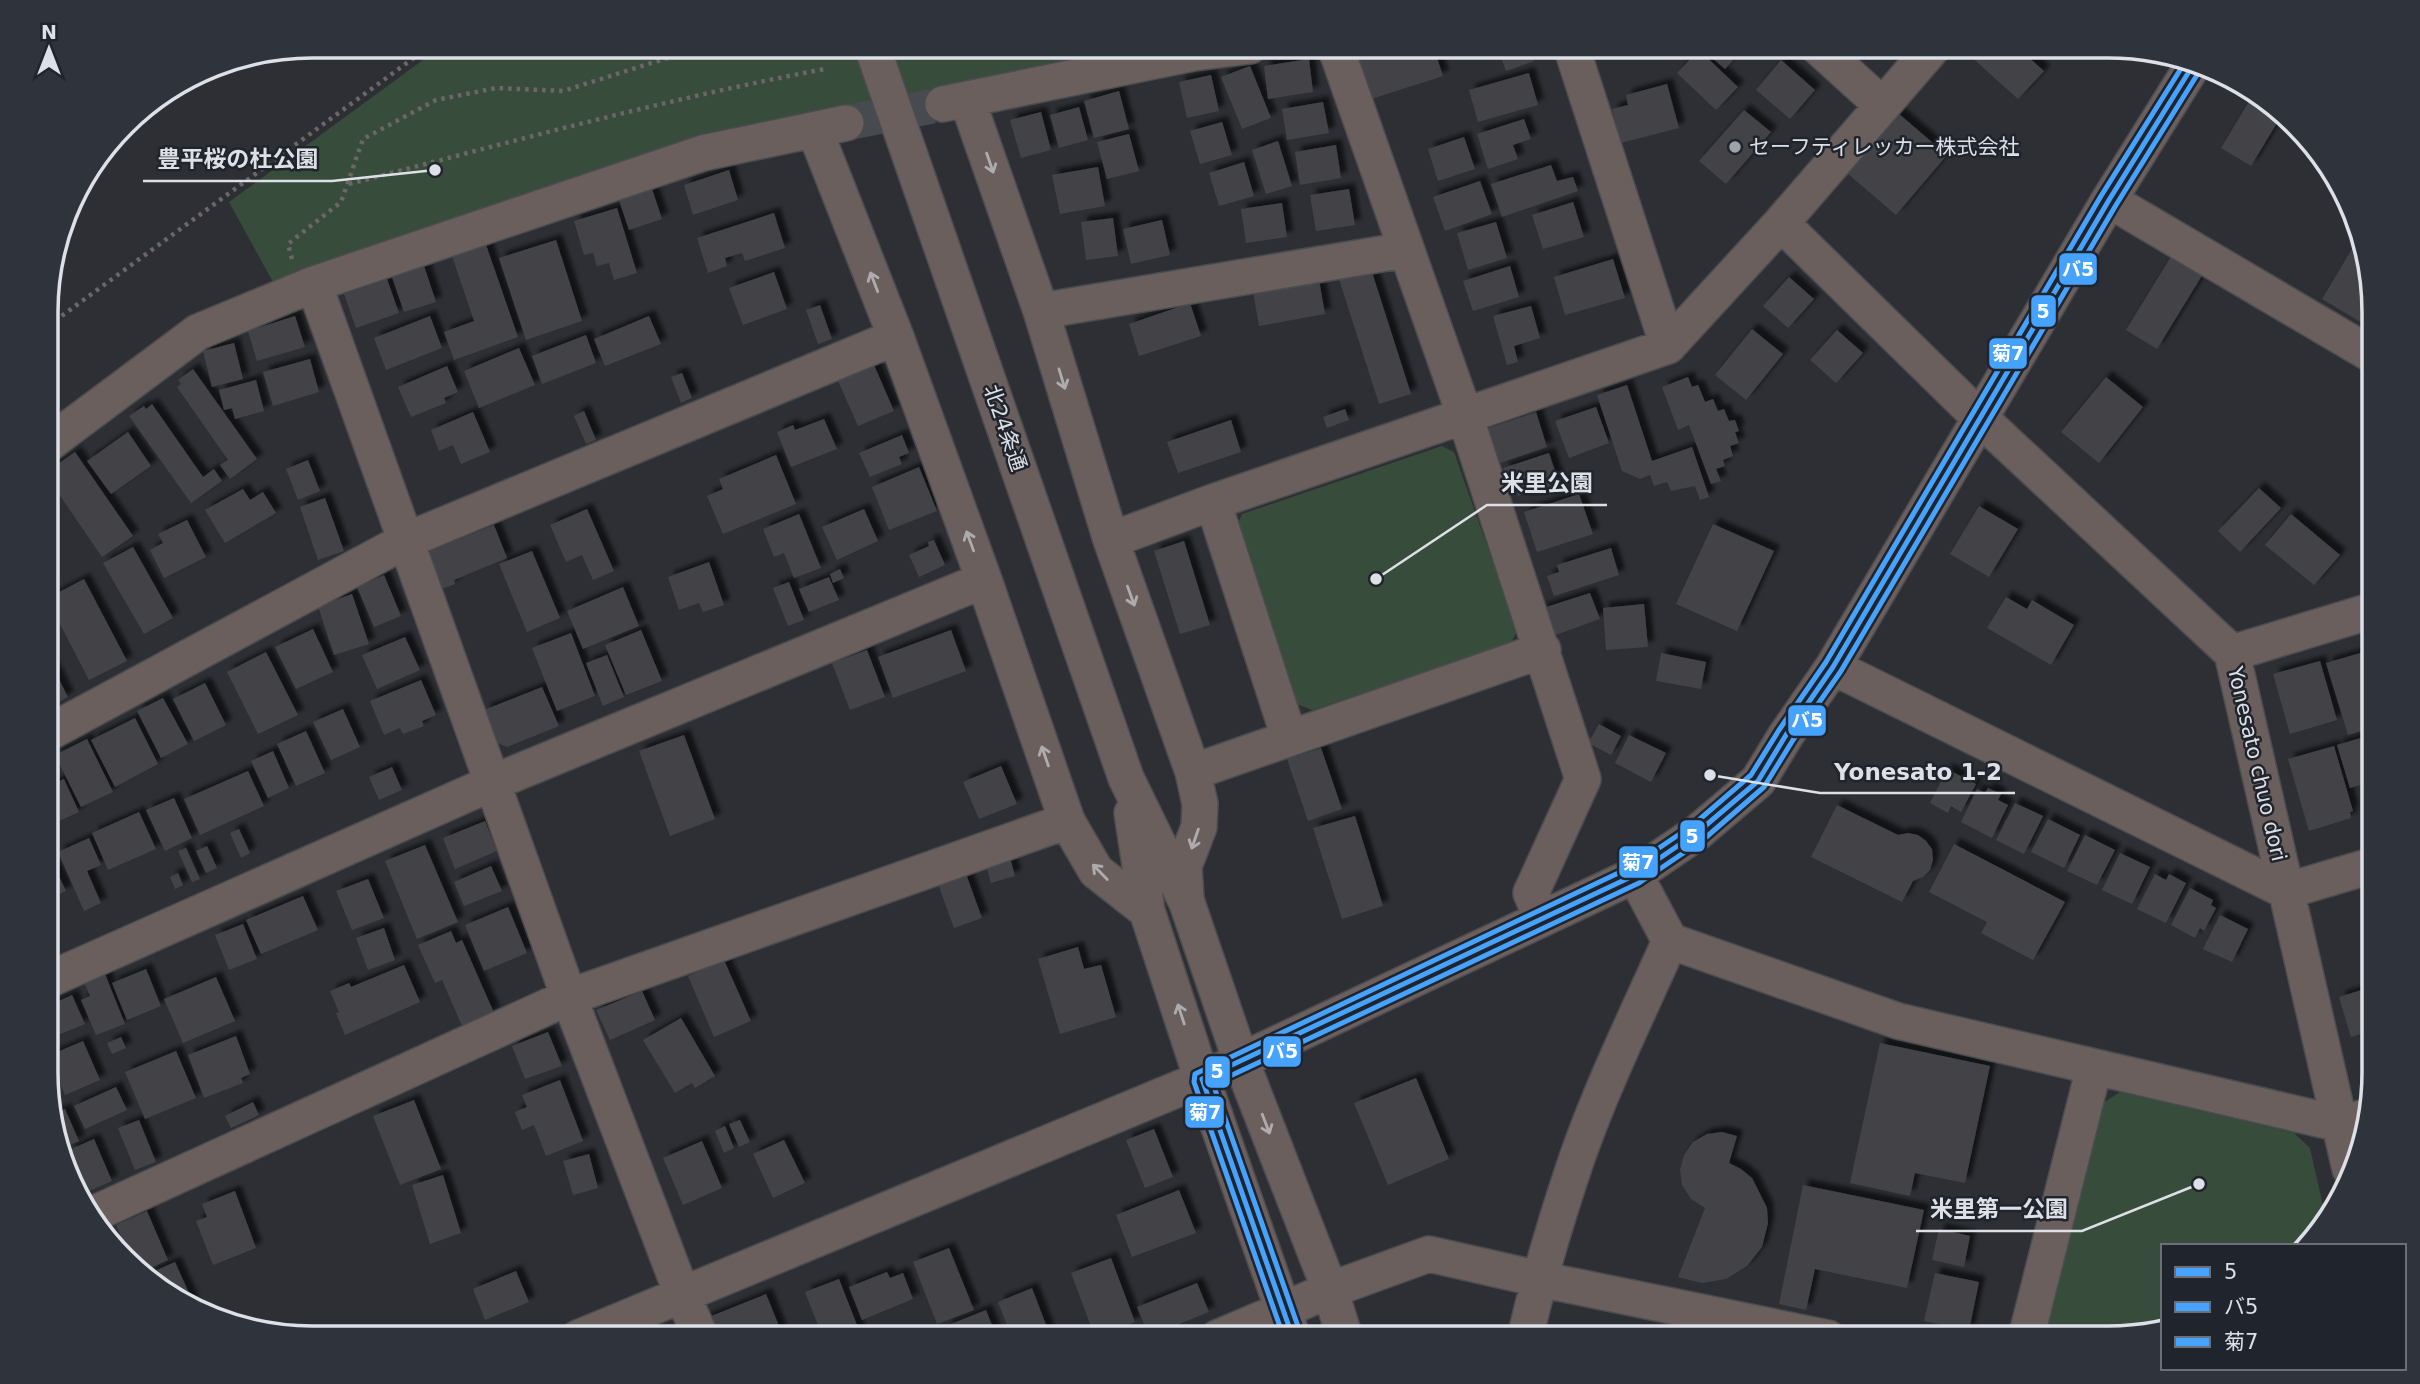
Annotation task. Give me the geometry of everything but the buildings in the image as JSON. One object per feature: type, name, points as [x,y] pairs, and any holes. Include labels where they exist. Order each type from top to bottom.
[{"type":"street","points":[[1169,58],[955,101],[1041,312],[1111,540],[1193,772],[1200,804],[1199,827],[1184,866],[1187,904]]},
{"type":"street","points":[[1339,58],[1465,416],[1583,779],[1531,893],[1542,919]]},
{"type":"street","points":[[1575,58],[1668,346]]},
{"type":"street","points":[[1830,58],[1882,105]]},
{"type":"street","points":[[1111,540],[1213,502],[1668,346],[1781,223],[1923,58]]},
{"type":"street","name":"北24条通","points":[[877,62],[1126,778]]},
{"type":"street","points":[[606,1326],[1202,1079],[1636,875],[1698,832],[1758,781],[1833,667],[2109,200],[2189,71]]},
{"type":"street","points":[[58,437],[198,332],[307,287],[703,153],[830,127],[896,337],[1067,821],[1096,871],[1147,911]]},
{"type":"street","points":[[2109,200],[2362,349]]},
{"type":"street","name":"Yonesato chuo dori","points":[[1781,223],[1981,419],[2232,653],[2286,891],[2353,1120],[2351,1146]]},
{"type":"street","points":[[1041,312],[1405,250]]},
{"type":"street","points":[[307,287],[405,541],[569,997],[696,1326]]},
{"type":"street","points":[[58,728],[405,541],[896,337]]},
{"type":"street","points":[[1213,502],[1289,737]]},
{"type":"street","points":[[58,976],[492,783],[984,580]]},
{"type":"street","points":[[2232,653],[2362,614]]},
{"type":"street","points":[[1193,772],[1543,650]]},
{"type":"street","points":[[1833,667],[2286,891],[2362,869]]},
{"type":"street","points":[[1126,778],[1187,904],[1241,1061],[1330,1290],[1341,1326]]},
{"type":"street","points":[[1126,778],[1147,911],[1202,1079],[1288,1324],[1330,1290],[1429,1254],[1769,1326]]},
{"type":"street","points":[[100,1211],[569,997],[1067,821]]},
{"type":"street","points":[[1636,875],[1670,941],[1898,1021],[2094,1068],[2353,1120]]},
{"type":"street","points":[[1528,1326],[1539,1279],[1578,1157],[1613,1069],[1670,941]]},
{"type":"street","points":[[2029,1326],[2094,1068]]},
{"type":"path","points":[[58,319],[414,58]]},
{"type":"path","points":[[307,287],[288,244],[341,202],[363,139],[436,100],[496,88],[563,92],[668,58]]},
{"type":"path","points":[[348,184],[539,134],[748,84],[825,69]]},
{"type":"green space","points":[[426,58],[1132,58],[691,138],[273,282],[229,202]]},
{"type":"green space","points":[[1442,446],[1454,452],[1517,631],[1511,643],[1312,710],[1297,704],[1236,528],[1242,514]]},
{"type":"green space","points":[[2120,1092],[2294,1133],[2310,1148],[2323,1206],[2295,1244],[2161,1244],[2161,1320],[2125,1326],[2042,1326],[2100,1105]]},
{"type":"tunnel","points":[[846,123],[943,104]]},
{"type":"transit line","name":"菊7","points":[[1280,1326],[1194,1082],[1195,1074],[1631,867],[1693,825],[1751,775],[1826,662],[2101,196],[2181,68]]},
{"type":"transit line","name":"5","points":[[1289,1326],[1202,1079],[1635,875],[1698,832],[1758,781],[1833,667],[2109,200],[2189,71]]},
{"type":"transit line","name":"バ5","points":[[1298,1326],[1213,1084],[1639,883],[1704,839],[1764,787],[1841,671],[2116,205],[2198,74]]},
{"type":"place","name":"セーフティレッカー株式会社","points":[[1735,147]]},
{"type":"place","name":"豊平桜の杜公園","points":[[435,170]]},
{"type":"place","name":"米里公園","points":[[1376,579]]},
{"type":"place","name":"Yonesato 1-2","points":[[1710,775]]},
{"type":"place","name":"米里第一公園","points":[[2199,1184]]}]
